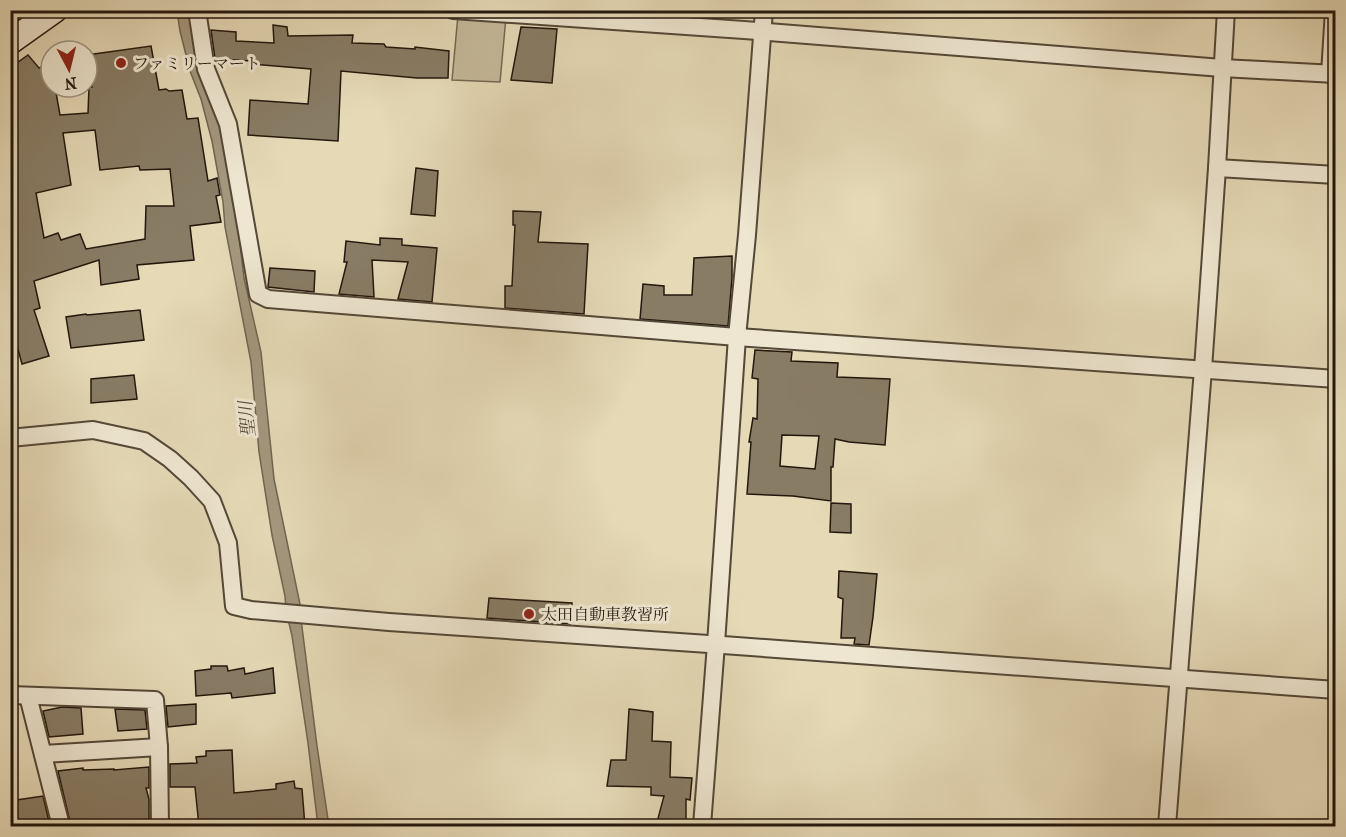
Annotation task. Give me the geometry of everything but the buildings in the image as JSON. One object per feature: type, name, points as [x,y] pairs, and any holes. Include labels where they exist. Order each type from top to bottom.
[{"type":"main road","points":[[10,42],[54,10]]},
{"type":"street","points":[[197,10],[206,69],[228,124],[258,294],[268,299],[737,337],[1335,379]]},
{"type":"street","points":[[453,10],[762,31],[1222,68],[1333,74],[1334,10]]},
{"type":"street","points":[[702,826],[737,337],[764,10]]},
{"type":"street","points":[[1167,826],[1203,369],[1226,10]]},
{"type":"street","points":[[1217,168],[1335,175]]},
{"type":"street","points":[[10,438],[93,430],[144,441],[170,459],[212,501],[228,543],[234,606],[251,610],[388,622],[1335,690]]},
{"type":"street","points":[[10,695],[155,699],[159,747],[160,826]]},
{"type":"street","points":[[28,696],[61,826]]},
{"type":"street","points":[[43,754],[159,747]]},
{"type":"shaded area","points":[[177,11],[190,11],[220,128],[235,200],[244,278],[261,352],[274,479],[301,609],[286,610],[259,452],[251,362],[225,227],[212,141],[201,99],[190,71]]},
{"type":"shaded area","points":[[458,15],[506,17],[500,82],[452,80]]},
{"type":"shaded area","points":[[285,619],[301,619],[329,826],[318,826],[292,636],[289,623]]},
{"type":"place","name":"ファミリーマート","points":[[121,63]]},
{"type":"place","name":"太田自動車教習所","points":[[529,614]]},
{"type":"water label","name":"聖川","points":[[247,419]]}]
